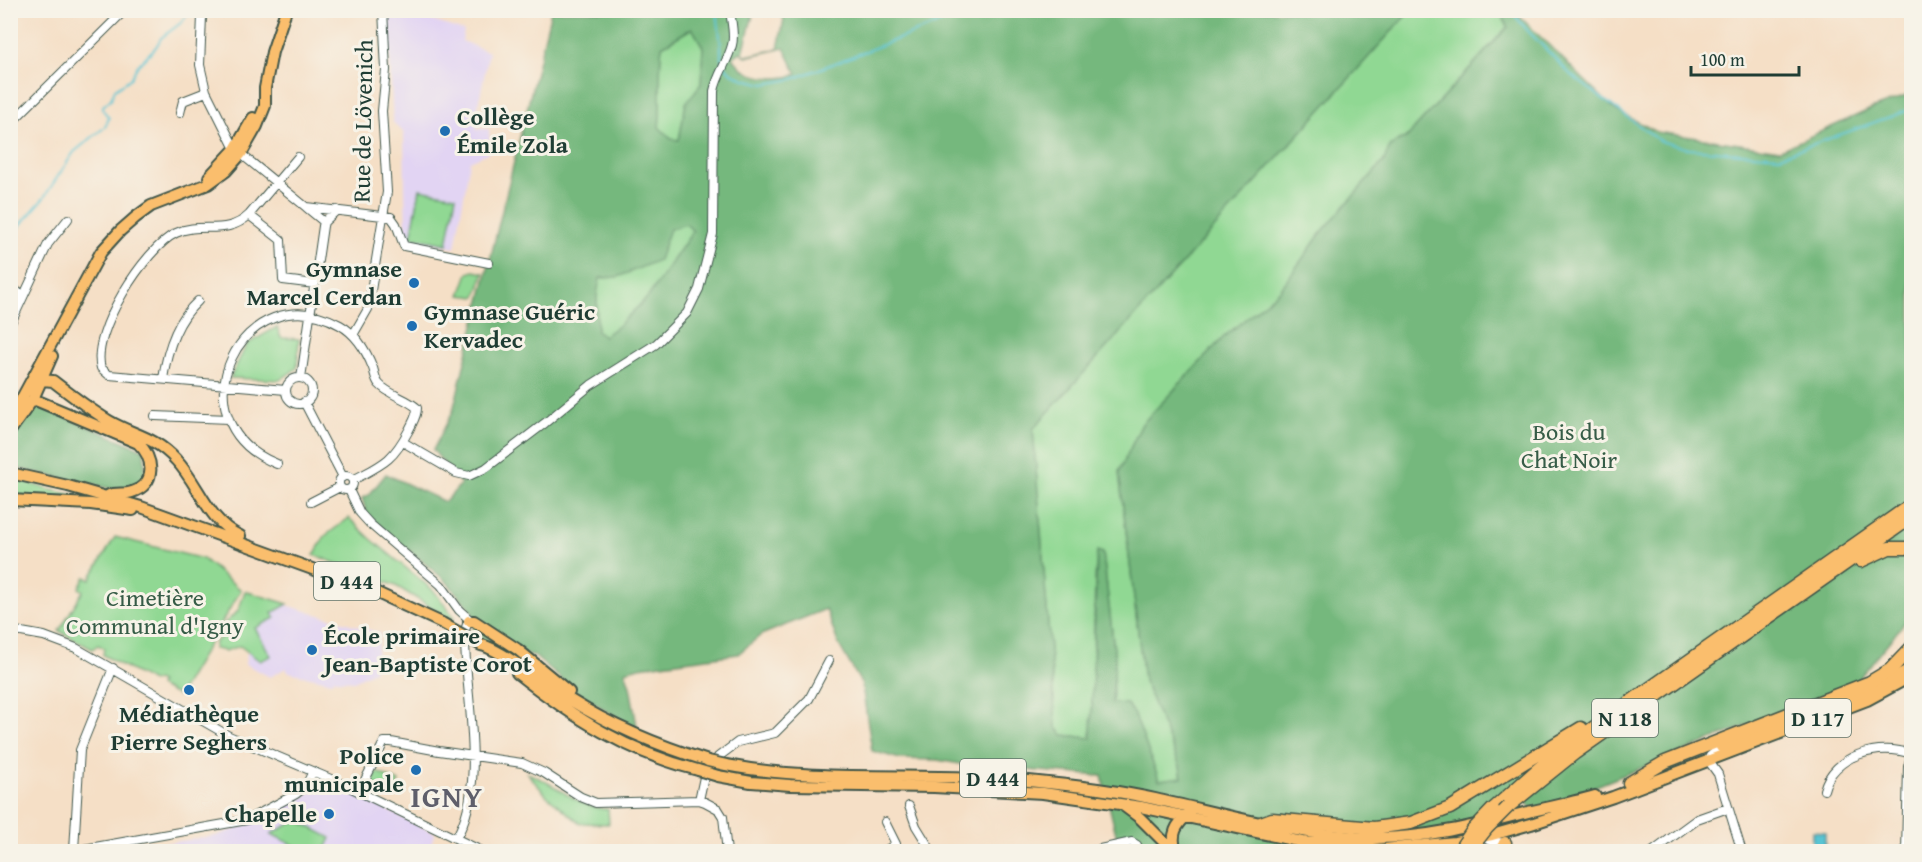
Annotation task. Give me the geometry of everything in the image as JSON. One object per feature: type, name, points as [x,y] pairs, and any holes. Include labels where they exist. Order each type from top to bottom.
[{"type":"highway","name":"N 118","points":[[1458,852],[1473,830],[1493,809],[1538,769],[1911,504]]},
{"type":"highway","name":"N 118","points":[[1469,851],[1487,828],[1509,806],[1575,753],[1911,516]]},
{"type":"highway","points":[[1848,561],[1858,563],[1888,548],[1911,549]]},
{"type":"highway","points":[[1629,783],[1665,762],[1870,682],[1890,670],[1911,647]]},
{"type":"highway","points":[[1262,822],[1272,819],[1374,828],[1420,820],[1450,808],[1604,714],[1620,710]]},
{"type":"main road","points":[[10,420],[101,252],[120,231],[151,206],[190,192],[238,151],[265,87],[272,52],[286,10]]},
{"type":"main road","points":[[10,430],[48,380],[59,348],[59,341],[77,295]]},
{"type":"main road","points":[[30,385],[48,380],[111,422],[148,438],[163,448],[187,474],[218,520],[230,532],[245,538],[250,546]]},
{"type":"main road","points":[[30,385],[33,399]]},
{"type":"main road","points":[[33,399],[138,443],[147,451],[151,470],[144,486],[128,494],[114,493],[106,496]]},
{"type":"main road","name":"D 444","points":[[10,473],[106,496],[141,507],[373,591],[495,651],[600,716],[656,744],[726,765],[811,775],[945,776],[1030,781],[1133,795],[1308,832],[1352,837],[1409,837],[1466,828],[1551,807]]},
{"type":"main road","points":[[10,500],[91,504],[132,511],[141,507]]},
{"type":"main road","points":[[464,621],[474,621],[516,649],[600,716]]},
{"type":"main road","name":"D 444","points":[[481,645],[559,705],[601,733],[646,753],[698,771],[751,782],[790,785],[979,788],[1043,793],[1121,804],[1322,845],[1384,849],[1483,837],[1612,797]]},
{"type":"main road","name":"D 117","points":[[1612,797],[1708,760],[1722,750],[1888,683],[1911,668]]},
{"type":"main road","name":"D 117","points":[[1551,807],[1592,797],[1654,776],[1688,759],[1722,750],[1867,700],[1904,680],[1911,680]]},
{"type":"main road","points":[[1121,804],[1140,818],[1175,852]]},
{"type":"main road","points":[[1175,852],[1172,838],[1174,830],[1194,808]]},
{"type":"main road","points":[[1503,847],[1531,824]]},
{"type":"main road","points":[[1304,852],[1322,845]]},
{"type":"street","points":[[10,124],[125,10]]},
{"type":"street","points":[[199,10],[202,16],[200,64],[206,92],[238,151],[324,222]]},
{"type":"street","name":"Rue de Lövenich","points":[[353,335],[368,309],[387,192],[382,111],[386,70],[383,10]]},
{"type":"street","points":[[403,442],[462,476],[474,475],[510,450],[591,385],[656,344],[682,319],[699,289],[713,234],[714,91],[715,82],[733,40],[730,10]]},
{"type":"street","points":[[180,113],[183,100],[206,92]]},
{"type":"street","points":[[286,390],[112,376],[102,371],[99,357],[112,313],[129,282],[160,243],[182,230],[232,226],[240,223],[298,157]]},
{"type":"street","points":[[306,207],[391,218],[404,246],[489,263]]},
{"type":"street","points":[[301,378],[324,222],[337,210]]},
{"type":"street","points":[[249,215],[281,240],[283,280],[315,284]]},
{"type":"street","points":[[10,326],[48,244],[68,219]]},
{"type":"street","points":[[10,285],[23,297]]},
{"type":"street","points":[[163,379],[173,337],[185,316],[198,300]]},
{"type":"street","points":[[277,464],[257,454],[240,439],[225,408],[224,384],[229,362],[235,349],[251,332],[274,318],[299,314],[310,315],[328,319],[353,335],[368,355],[376,381],[382,387],[409,400],[417,408],[417,415],[403,442],[387,462],[353,480]]},
{"type":"street","points":[[301,378],[308,382],[311,389],[310,396],[304,402],[297,403],[290,400],[286,390],[291,381],[301,378]]},
{"type":"street","points":[[304,402],[343,477]]},
{"type":"street","points":[[155,417],[229,419]]},
{"type":"street","points":[[343,477],[353,480],[353,486],[349,490],[343,490],[340,487],[339,480],[343,477]]},
{"type":"street","points":[[311,502],[340,487]]},
{"type":"street","points":[[349,490],[365,519],[441,585],[464,621],[472,755],[468,806],[463,825],[456,838]]},
{"type":"street","points":[[10,630],[35,634],[64,643],[113,668],[128,679],[229,736],[359,792],[456,838],[470,849],[484,852]]},
{"type":"street","points":[[699,800],[704,777],[718,757],[738,742],[775,733],[809,699],[829,661]]},
{"type":"street","points":[[113,668],[80,750],[70,851],[248,820],[296,794],[306,786],[312,773]]},
{"type":"street","points":[[359,792],[384,741],[472,755],[530,766],[557,780],[581,797],[596,803],[699,800],[718,809],[723,817],[727,852]]},
{"type":"street","points":[[1824,790],[1831,772],[1848,759],[1889,749],[1911,753],[1908,767],[1906,852]]},
{"type":"street","points":[[1718,774],[1722,750]]},
{"type":"street","points":[[1708,760],[1718,774],[1742,852]]},
{"type":"street","points":[[909,806],[916,826],[932,852]]},
{"type":"street","points":[[1652,852],[1696,819],[1728,808]]},
{"type":"street","points":[[883,852],[896,844],[885,822]]},
{"type":"street","points":[[1483,837],[1503,847]]},
{"type":"street","points":[[1096,852],[1100,849],[1132,842],[1137,845],[1140,852]]},
{"type":"shaded area","name":"Collège Émile Zola","points":[[388,11],[412,11],[428,16],[427,19],[464,31],[462,41],[489,52],[476,116],[477,129],[489,129],[490,152],[470,161],[455,248],[406,239],[404,133],[393,122]]},
{"type":"shaded area","name":"École primaire Jean-Baptiste Corot","points":[[286,605],[380,633],[374,671],[354,681],[334,678],[332,682],[289,672],[286,668],[270,677],[245,664],[253,622]]},
{"type":"shaded area","points":[[343,789],[435,833],[428,851],[103,852],[216,836],[252,823],[312,792]]},
{"type":"green space","name":"Bois du Chat Noir","points":[[551,11],[754,11],[743,53],[746,56],[778,49],[784,19],[778,11],[1410,11],[1033,429],[1056,727],[1063,735],[1091,738],[1097,551],[1103,553],[1115,659],[1112,703],[1127,704],[1136,718],[1159,780],[1182,777],[1180,766],[1144,681],[1119,472],[1142,424],[1224,337],[1280,290],[1321,233],[1384,161],[1392,146],[1406,138],[1508,27],[1499,11],[1514,11],[1615,110],[1657,132],[1780,150],[1871,109],[1911,94],[1911,615],[1856,682],[1534,811],[1525,801],[1469,822],[1447,851],[1120,851],[1102,776],[966,765],[937,760],[900,759],[872,751],[862,685],[838,643],[826,609],[761,635],[738,654],[639,667],[625,671],[637,726],[627,724],[574,690],[533,655],[505,652],[472,633],[474,625],[472,611],[446,581],[367,515],[362,498],[369,495],[386,474],[445,502],[461,484],[433,450],[453,411]],"holes":[[[692,28],[703,47],[701,84],[686,103],[679,140],[671,139],[659,127],[662,46]],[[784,48],[797,74],[792,76],[779,78],[757,76],[744,70],[732,58],[741,52],[746,57]],[[686,224],[693,231],[648,297],[604,336],[597,332],[597,294],[600,278],[618,277],[659,260],[670,229]]]},
{"type":"green space","points":[[1410,11],[1499,11],[1508,26],[1406,138],[1392,146],[1384,161],[1321,233],[1280,290],[1224,337],[1142,424],[1119,472],[1144,681],[1180,766],[1182,778],[1159,780],[1136,718],[1112,704],[1115,659],[1103,553],[1097,551],[1091,738],[1063,735],[1056,727],[1033,429]]},
{"type":"green space","points":[[693,28],[703,47],[701,84],[686,103],[679,140],[671,139],[659,128],[662,46]]},
{"type":"green space","points":[[420,189],[456,196],[447,244],[411,237]]},
{"type":"green space","points":[[686,224],[693,231],[648,297],[604,336],[597,332],[597,294],[600,278],[618,277],[670,228]]},
{"type":"green space","points":[[474,271],[484,273],[476,297],[460,295],[468,273]]},
{"type":"green space","points":[[277,327],[281,338],[299,339],[297,368],[280,380],[230,378],[247,344]]},
{"type":"green space","points":[[39,406],[144,450],[146,477],[136,487],[117,490],[11,467],[11,436],[33,408]]},
{"type":"green space","points":[[11,477],[50,490],[108,502],[11,498]]},
{"type":"green space","points":[[349,518],[434,591],[454,617],[452,620],[396,586],[314,555],[325,536]]},
{"type":"green space","name":"Cimetière Communal d'Igny","points":[[115,537],[203,559],[241,590],[178,696],[159,686],[160,682],[157,680],[152,682],[103,655],[104,648],[98,645],[92,649],[59,631],[83,591],[79,588],[85,577],[90,579]]},
{"type":"green space","points":[[245,591],[288,604],[272,613],[275,618],[255,628],[271,656],[260,661],[240,646],[225,651],[214,649],[215,642],[221,637],[224,624],[238,611]]},
{"type":"green space","points":[[377,772],[399,782],[394,794],[372,783]]},
{"type":"green space","points":[[527,773],[587,805],[608,809],[609,824],[580,823],[547,796]]},
{"type":"green space","points":[[297,820],[331,838],[325,851],[306,851],[271,834]]},
{"type":"water","points":[[1812,831],[1825,832],[1825,844],[1820,851],[1812,846]]},
{"type":"waterway","points":[[10,237],[43,199],[74,152],[105,127],[109,118],[103,106],[111,99],[115,89],[130,79],[138,65],[156,47],[161,38],[182,22],[191,10]]},
{"type":"waterway","points":[[717,10],[723,64],[730,72],[744,79],[764,84],[793,79],[974,10]]},
{"type":"waterway","points":[[1510,10],[1572,76],[1660,141],[1689,149],[1780,156],[1912,109]]},
{"type":"place","name":"Collège Émile Zola","points":[[445,131]]},
{"type":"place","name":"Gymnase Marcel Cerdan","points":[[414,283]]},
{"type":"place","name":"Gymnase Guéric Kervadec","points":[[412,326]]},
{"type":"place","name":"École primaire Jean-Baptiste Corot","points":[[312,650]]},
{"type":"place","name":"Médiathèque Pierre Seghers","points":[[189,690]]},
{"type":"place","name":"Police municipale","points":[[416,770]]},
{"type":"place","name":"Chapelle","points":[[329,814]]},
{"type":"district","name":"IGNY","points":[[447,797]]}]
